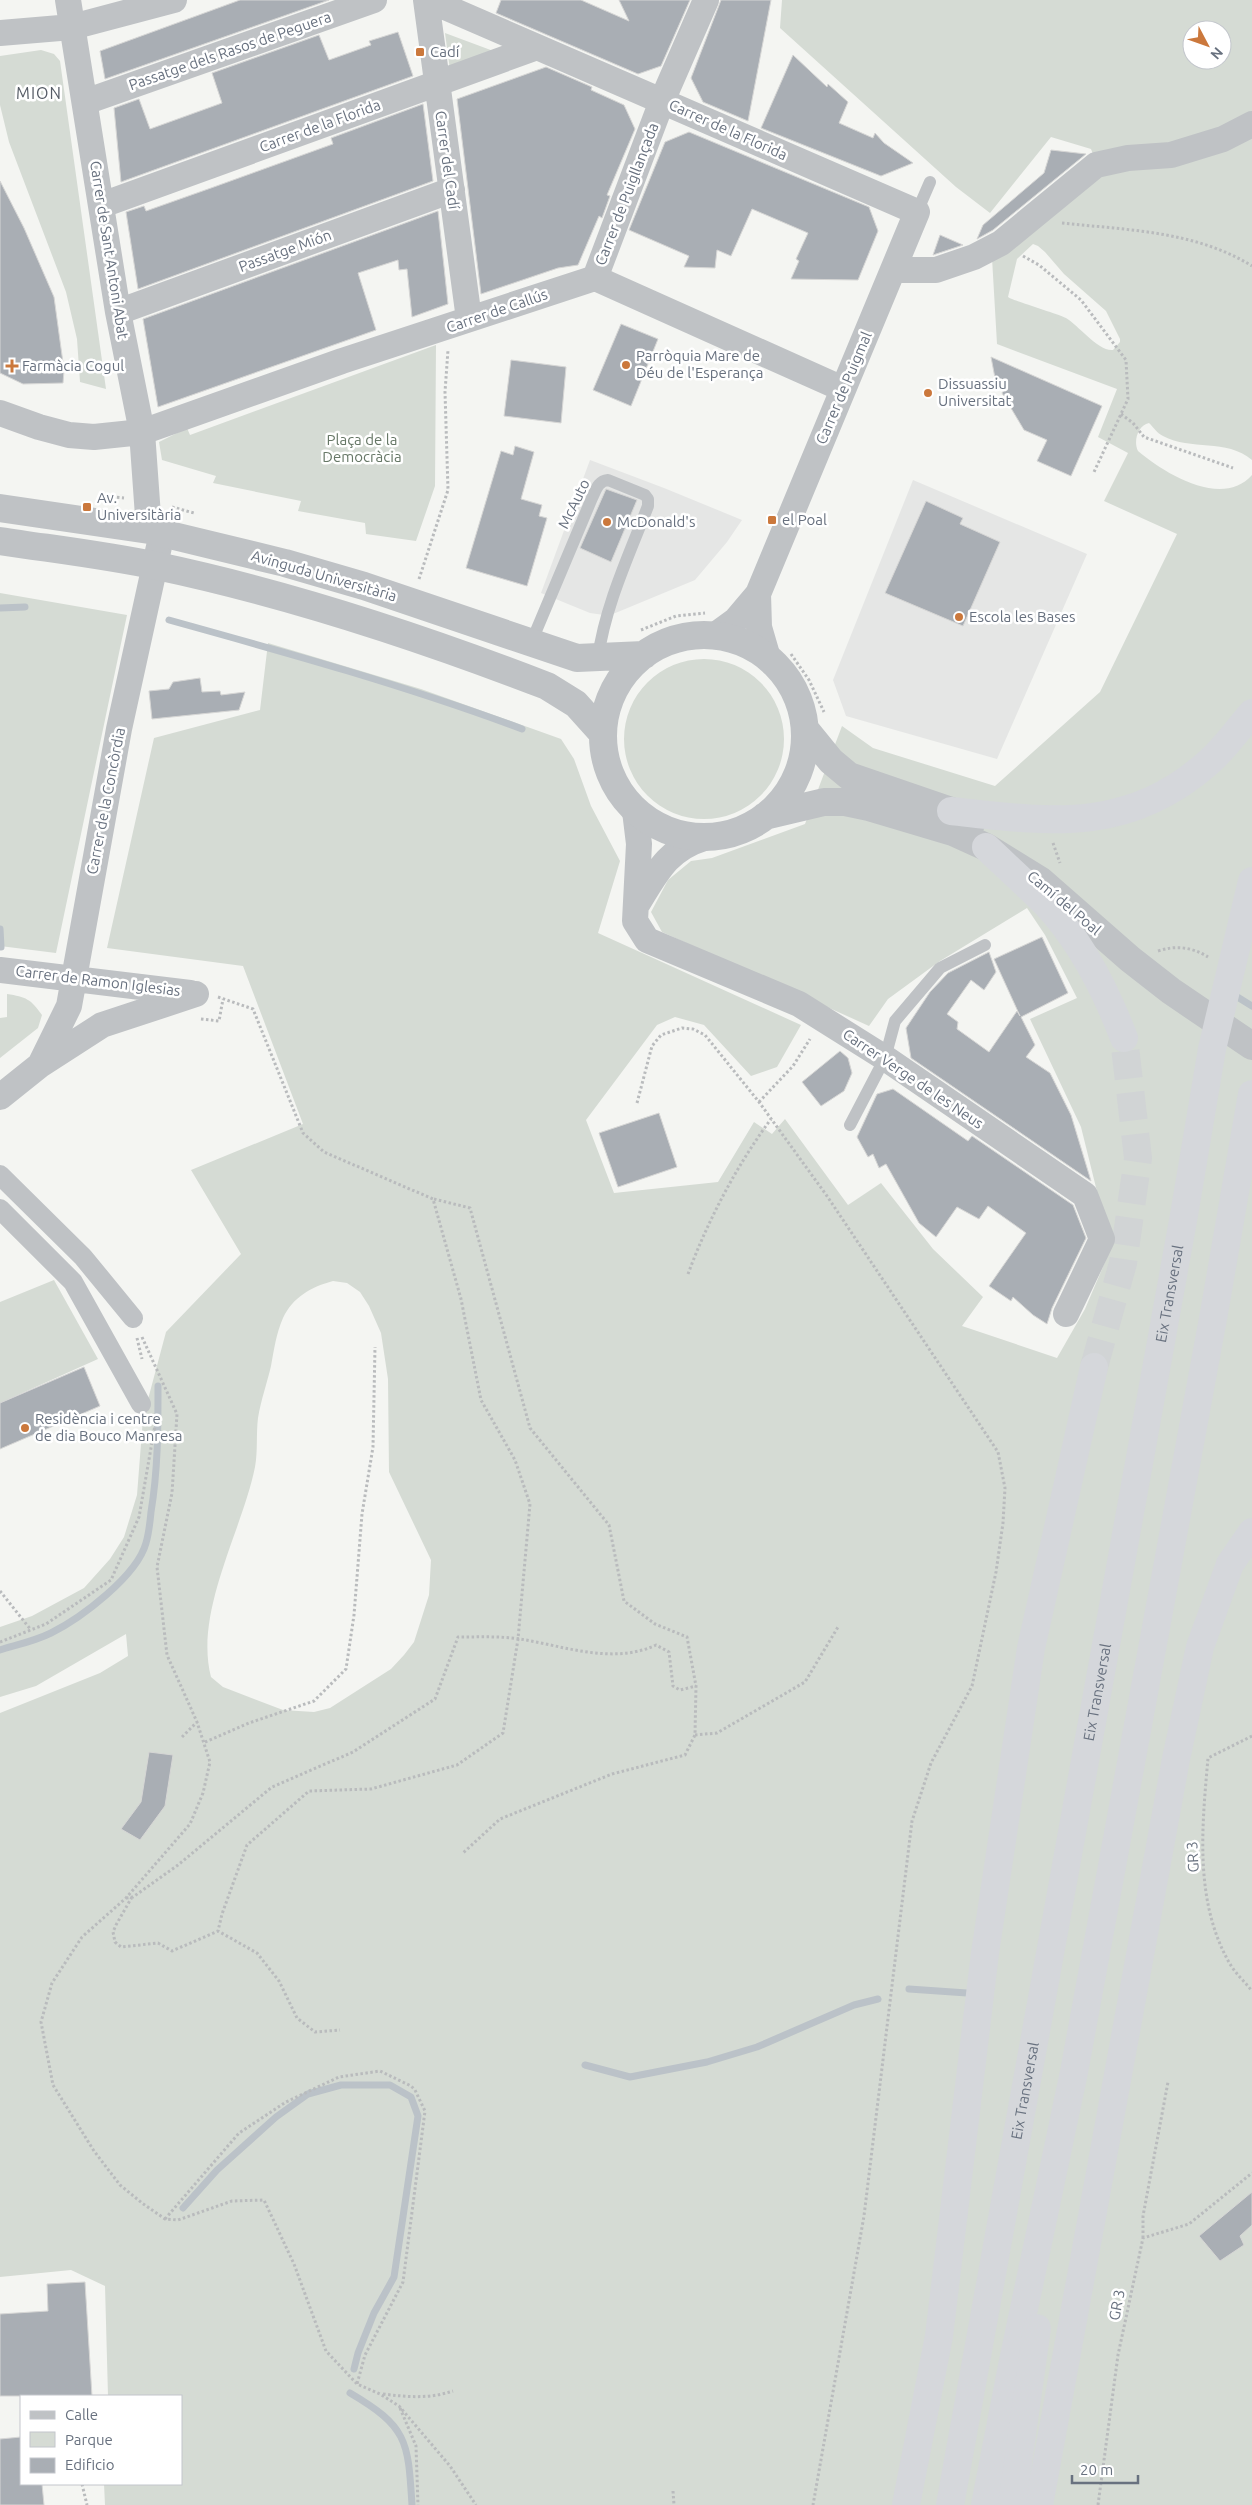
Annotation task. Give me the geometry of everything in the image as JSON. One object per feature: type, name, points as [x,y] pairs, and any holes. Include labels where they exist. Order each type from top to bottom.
[{"type":"highway","points":[[951,811],[1052,820],[1090,819],[1136,807],[1174,788],[1210,761],[1252,713]]},
{"type":"highway","points":[[986,847],[1045,904],[1062,924],[1108,996],[1124,1038]]},
{"type":"highway","name":"Eix Transversal","points":[[950,2505],[1183,1225],[1212,1049],[1224,954],[1252,881]]},
{"type":"highway","points":[[985,2505],[1013,2360],[1074,2072],[1213,1322],[1252,1094]]},
{"type":"highway","points":[[906,2505],[939,2336],[985,1953],[1031,1648],[1094,1367]]},
{"type":"highway","points":[[1039,2505],[1174,1768],[1200,1647],[1230,1564],[1252,1532]]},
{"type":"highway","points":[[1012,2505],[1074,2072]]},
{"type":"street","name":"Carrer de Sant Antoni Abat","points":[[68,0],[118,312],[142,432],[147,501],[156,531]]},
{"type":"street","points":[[0,32],[72,27],[174,0]]},
{"type":"street","name":"Passatge dels Rasos de Peguera","points":[[85,102],[374,0]]},
{"type":"street","name":"Carrer de la Florida","points":[[427,0],[918,212]]},
{"type":"street","name":"Carrer del Cadí","points":[[427,0],[436,84],[452,190],[459,323]]},
{"type":"street","name":"Carrer de Puigllançada","points":[[595,278],[662,101],[706,0]]},
{"type":"street","name":"Carrer de la Florida","points":[[102,205],[538,47]]},
{"type":"street","points":[[895,270],[936,270],[974,257],[1001,243],[1096,165],[1128,158],[1171,155],[1223,139],[1252,124]]},
{"type":"street","name":"Passatge Mión","points":[[118,312],[452,190]]},
{"type":"street","name":"Carrer de Puigmal","points":[[713,624],[736,620],[758,594],[918,212]]},
{"type":"street","points":[[595,278],[843,389]]},
{"type":"street","name":"Carrer de Callús","points":[[0,413],[69,435],[94,437],[142,432],[342,361],[595,278]]},
{"type":"street","name":"Avinguda Universitària","points":[[0,508],[156,531],[285,563],[364,586],[577,658],[598,658],[641,643]]},
{"type":"street","name":"Carrer de la Concòrdia","points":[[40,1065],[69,1006],[119,729],[156,566],[156,531]]},
{"type":"street","name":"Avinguda Universitària","points":[[0,541],[156,566],[276,595],[352,617],[547,686],[576,704],[603,734]]},
{"type":"street","name":"Carrer de Puigmal","points":[[758,594],[759,627],[778,654]]},
{"type":"street","points":[[635,908],[662,865],[673,853],[687,843],[704,838],[732,834],[749,827],[766,816],[788,792],[798,772],[804,751],[817,725],[801,709],[794,690],[783,673],[778,654],[748,645],[713,624],[682,638],[662,644],[641,643],[627,671],[614,690],[606,712],[603,734],[604,756],[611,776],[621,795],[635,811],[652,824],[672,833],[704,838]]},
{"type":"street","name":"Camí del Poal","points":[[817,725],[831,761],[848,776],[951,811],[1033,861],[1144,957],[1186,988],[1252,1029]]},
{"type":"street","name":"Camí del Poal","points":[[766,816],[824,802],[845,802],[869,807],[952,832],[986,847],[1041,881],[1130,959],[1164,986],[1252,1046]]},
{"type":"street","name":"Carrer Verge de les Neus","points":[[635,811],[639,844],[635,921],[647,940],[800,1004],[885,1058],[1085,1195],[1102,1239],[1066,1314]]},
{"type":"street","name":"Carrer de Ramon Iglesias","points":[[0,970],[73,977],[194,1006]]},
{"type":"street","name":"Carrer de la Concòrdia","points":[[0,1097],[40,1065],[102,1024],[194,1006]]},
{"type":"street","points":[[0,1175],[83,1257],[133,1318]]},
{"type":"street","points":[[0,1209],[73,1282],[147,1410]]},
{"type":"lane","name":"Carrer de Puigmal","points":[[918,212],[930,182]]},
{"type":"lane","name":"McAuto","points":[[531,643],[598,485],[603,480],[608,480],[645,495],[648,499],[648,506],[621,575],[610,613],[605,621],[598,658]]},
{"type":"lane","points":[[850,1125],[885,1058],[894,1021],[940,968],[985,945]]},
{"type":"path","points":[[1032,219],[1187,238],[1232,254],[1252,266]]},
{"type":"path","points":[[1001,243],[1039,265],[1081,300],[1126,360],[1128,399],[1094,472]]},
{"type":"path","points":[[418,583],[448,490],[445,392],[459,323]]},
{"type":"path","points":[[1121,414],[1144,437],[1233,468]]},
{"type":"path","points":[[147,501],[195,514]]},
{"type":"path","points":[[641,643],[676,616],[713,624]]},
{"type":"path","points":[[778,654],[809,680],[817,725]]},
{"type":"path","points":[[1052,820],[1051,833],[1058,859],[1062,866]]},
{"type":"path","points":[[1144,957],[1173,946],[1224,954]]},
{"type":"path","points":[[194,1006],[223,999],[253,1009],[303,1133],[324,1152],[433,1199],[470,1208],[530,1428],[609,1525],[624,1601],[655,1624],[687,1636],[696,1686],[695,1735],[685,1755],[612,1774],[500,1819],[463,1853]]},
{"type":"path","points":[[194,1006],[219,1021],[223,999]]},
{"type":"path","points":[[759,1102],[793,1066],[823,1019]]},
{"type":"path","points":[[638,1103],[652,1046],[660,1036],[682,1028],[694,1030],[705,1035],[759,1102],[827,1196],[998,1452],[1005,1488],[996,1572],[972,1686],[931,1763],[912,1821],[864,2216],[813,2505]]},
{"type":"path","points":[[688,1274],[701,1240],[755,1141],[771,1119]]},
{"type":"path","points":[[218,1931],[222,1914],[247,1844],[309,1791],[372,1789],[457,1765],[503,1733],[518,1639],[530,1504],[514,1460],[481,1400],[462,1299],[433,1199]]},
{"type":"path","points":[[133,1318],[143,1367]]},
{"type":"path","points":[[133,1318],[177,1414],[172,1493],[157,1567],[167,1655],[197,1722],[210,1762],[203,1793],[190,1824],[126,1898],[82,1937],[52,1984],[41,2022],[53,2085],[94,2151],[120,2185],[165,2219],[178,2220],[232,2202],[264,2200],[294,2264],[326,2351],[357,2384],[380,2394],[399,2406],[450,2466],[476,2505]]},
{"type":"path","points":[[205,1742],[250,1723],[314,1701],[346,1670],[354,1614],[362,1514],[373,1447],[375,1347]]},
{"type":"path","points":[[0,1642],[46,1624],[111,1580],[139,1517],[155,1425],[147,1410]]},
{"type":"path","points":[[0,1591],[31,1630]]},
{"type":"path","points":[[695,1735],[717,1733],[805,1682],[838,1627]]},
{"type":"path","points":[[218,1931],[172,1951],[158,1943],[121,1947],[115,1942],[114,1932],[133,1897],[178,1865],[272,1787],[354,1752],[435,1698],[458,1637],[518,1639],[585,1652],[641,1652],[656,1645],[669,1652],[673,1686],[680,1690],[696,1686]]},
{"type":"path","points":[[182,1737],[197,1722]]},
{"type":"path","name":"GR 3","points":[[1252,1736],[1208,1758],[1202,1827],[1206,1894],[1216,1933],[1231,1966],[1252,1991]]},
{"type":"path","points":[[126,1898],[133,1897]]},
{"type":"path","points":[[218,1931],[257,1953],[279,1980],[297,2018],[316,2032],[340,2030]]},
{"type":"path","points":[[165,2219],[239,2132],[286,2102],[339,2077],[380,2072],[416,2090],[425,2111],[403,2282],[365,2356],[357,2384]]},
{"type":"path","name":"GR 3","points":[[1098,2505],[1118,2354],[1143,2238],[1143,2216],[1168,2082]]},
{"type":"path","points":[[1143,2238],[1189,2224],[1252,2174]]},
{"type":"path","points":[[380,2394],[422,2397],[437,2396],[453,2391]]},
{"type":"path","points":[[399,2406],[416,2446],[418,2505]]},
{"type":"path","points":[[82,2485],[87,2505]]},
{"type":"path","points":[[673,2491],[674,2505]]},
{"type":"shaded area","points":[[590,460],[742,520],[727,542],[695,580],[613,614],[590,613],[541,593]]},
{"type":"shaded area","name":"Escola les Bases","points":[[913,480],[1087,554],[997,759],[846,716],[833,680]]},
{"type":"green space","points":[[782,0],[1252,0],[1252,460],[1242,453],[1231,449],[1174,440],[1161,435],[1149,423],[1139,430],[1136,443],[1138,451],[1149,460],[1194,484],[1225,489],[1240,485],[1252,475],[1252,2505],[105,2505],[104,2485],[182,2485],[182,2395],[108,2395],[105,2286],[71,2270],[0,2277],[0,1713],[100,1673],[128,1656],[126,1634],[36,1686],[0,1697],[0,1627],[32,1616],[84,1588],[110,1559],[124,1537],[137,1495],[143,1418],[166,1332],[241,1254],[191,1170],[303,1124],[243,966],[107,948],[154,738],[260,710],[268,643],[421,689],[561,739],[574,759],[591,806],[620,861],[598,933],[801,1025],[777,1067],[751,1076],[704,1025],[675,1017],[657,1025],[586,1120],[614,1193],[718,1182],[754,1122],[772,1134],[785,1119],[848,1205],[881,1183],[933,1249],[983,1297],[962,1326],[1057,1358],[1085,1309],[1111,1248],[1081,1127],[1030,1019],[1077,998],[1045,935],[1027,908],[940,961],[888,999],[869,1026],[662,932],[651,912],[668,880],[691,861],[712,858],[805,824],[842,726],[873,748],[995,786],[1100,692],[1177,534],[1104,501],[1128,453],[1098,437],[1117,389],[997,344],[992,258],[1099,170],[1091,149],[1051,137],[990,213],[956,187],[780,28]],"holes":[[[1033,244],[1038,246],[1064,274],[1106,311],[1120,339],[1120,342],[1113,350],[1101,347],[1095,343],[1066,318],[1008,297],[1017,259]],[[333,1281],[347,1283],[360,1292],[369,1306],[381,1333],[388,1379],[389,1472],[431,1560],[429,1595],[414,1642],[391,1669],[330,1708],[314,1712],[283,1710],[223,1687],[211,1677],[207,1652],[209,1626],[222,1572],[249,1492],[255,1467],[258,1418],[283,1318],[292,1304],[310,1290]]]},
{"type":"green space","points":[[445,33],[496,52],[450,70]]},
{"type":"green space","points":[[41,50],[54,54],[60,61],[106,389],[80,382],[77,339],[66,292],[9,142],[0,105],[0,56]]},
{"type":"green space","name":"Plaça de la Democràcia","points":[[436,345],[435,486],[416,541],[366,534],[365,523],[298,511],[301,501],[213,483],[216,476],[162,460],[159,442],[187,428],[190,435]]},
{"type":"green space","points":[[0,593],[127,615],[56,953],[0,946]]},
{"type":"green space","points":[[696,659],[712,659],[742,668],[761,682],[778,708],[784,731],[784,747],[778,770],[761,796],[742,810],[727,816],[712,819],[696,819],[666,810],[642,790],[633,777],[627,762],[624,747],[624,731],[633,701],[653,677],[666,668],[681,662]]},
{"type":"green space","points":[[7,994],[28,1000],[35,1005],[42,1015],[38,1028],[0,1058],[0,1018],[7,1017]]},
{"type":"green space","points":[[54,1280],[98,1359],[0,1403],[0,1302]]},
{"type":"building","points":[[240,0],[329,0],[105,79],[100,51]]},
{"type":"building","points":[[501,0],[581,0],[629,21],[619,0],[690,0],[661,66],[638,74],[496,13]]},
{"type":"building","points":[[721,0],[771,0],[748,121],[703,102],[691,78]]},
{"type":"building","points":[[398,32],[413,76],[121,182],[114,108],[139,99],[150,129],[222,103],[212,73],[319,35],[329,60],[371,45],[369,41]]},
{"type":"building","points":[[793,55],[827,87],[828,84],[848,102],[839,123],[873,138],[875,133],[884,143],[913,163],[881,176],[761,128]]},
{"type":"building","points":[[546,67],[592,87],[591,90],[624,105],[635,129],[607,195],[610,196],[602,218],[599,216],[578,265],[558,268],[481,294],[457,99]]},
{"type":"building","points":[[423,104],[433,181],[138,289],[126,212],[144,206],[146,211],[333,144],[331,138]]},
{"type":"building","points":[[689,132],[869,207],[878,231],[858,280],[791,279],[799,261],[796,259],[808,233],[752,209],[731,256],[717,250],[715,268],[684,267],[689,256],[629,230],[665,142]]},
{"type":"building","points":[[1051,150],[1086,154],[993,230],[977,239],[983,225],[1044,173]]},
{"type":"building","points":[[0,181],[24,228],[54,297],[64,370],[63,383],[23,384],[0,373]]},
{"type":"building","points":[[438,211],[448,304],[412,317],[407,269],[399,270],[398,260],[358,273],[376,330],[158,407],[143,319]]},
{"type":"building","points":[[940,235],[963,245],[933,255]]},
{"type":"building","name":"Parròquia Mare de Déu de l'Esperança","points":[[621,324],[658,339],[631,406],[593,390]]},
{"type":"building","points":[[991,357],[1102,406],[1071,476],[1037,461],[1047,440],[1024,430],[1002,393],[1007,383],[995,378]]},
{"type":"building","points":[[511,360],[566,367],[561,423],[504,416]]},
{"type":"building","points":[[515,446],[534,452],[521,499],[542,505],[539,516],[547,518],[527,586],[466,568],[501,451],[513,455]]},
{"type":"building","name":"McDonald's","points":[[606,489],[637,500],[611,562],[580,548]]},
{"type":"building","points":[[926,501],[963,518],[960,524],[1000,542],[963,626],[885,593]]},
{"type":"building","points":[[200,678],[202,692],[220,691],[221,695],[245,692],[239,710],[152,719],[149,691],[169,689],[173,682]]},
{"type":"building","points":[[1042,937],[1068,993],[1021,1017],[1035,1045],[1026,1057],[1050,1073],[1071,1115],[1091,1181],[911,1058],[906,1028],[930,992],[948,973],[989,952],[996,972],[984,990],[971,980],[947,1014],[958,1022],[957,1029],[989,1052],[1017,1011],[1020,1016],[994,959]]},
{"type":"building","points":[[840,1051],[848,1058],[852,1073],[844,1091],[821,1106],[802,1082]]},
{"type":"building","points":[[893,1089],[968,1141],[972,1136],[1073,1205],[1086,1238],[1052,1308],[1047,1324],[1033,1315],[1013,1297],[1011,1301],[989,1286],[1026,1233],[988,1206],[979,1219],[957,1207],[936,1237],[919,1223],[886,1164],[879,1168],[873,1154],[868,1157],[857,1137],[877,1094]]},
{"type":"building","points":[[659,1113],[677,1167],[618,1187],[599,1133]]},
{"type":"building","name":"Residència i centre de dia Bouco Manresa","points":[[84,1367],[100,1406],[0,1449],[0,1403]]},
{"type":"building","points":[[149,1752],[173,1755],[165,1806],[140,1840],[121,1829],[141,1802]]},
{"type":"building","points":[[1252,2192],[1252,2225],[1240,2236],[1244,2245],[1220,2261],[1199,2236]]},
{"type":"building","points":[[85,2282],[92,2395],[0,2396],[0,2314],[48,2311],[47,2284]]},
{"type":"building","points":[[20,2437],[20,2485],[42,2485],[44,2505],[0,2505],[0,2439]]},
{"type":"waterway","points":[[0,608],[25,607]]},
{"type":"waterway","points":[[169,620],[391,684],[522,729]]},
{"type":"waterway","points":[[0,929],[1,947]]},
{"type":"waterway","points":[[1231,993],[1252,1006]]},
{"type":"waterway","points":[[0,1650],[45,1636],[77,1617],[92,1607],[120,1582],[141,1556],[148,1535],[155,1481],[158,1434],[158,1386]]},
{"type":"waterway","points":[[909,1989],[967,1993]]},
{"type":"waterway","points":[[585,2065],[630,2077],[707,2062],[757,2047],[854,2005],[878,1999]]},
{"type":"waterway","points":[[183,2208],[217,2170],[276,2117],[308,2094],[341,2085],[390,2085],[411,2097],[418,2116],[394,2277],[374,2313],[358,2353],[354,2369]]},
{"type":"waterway","points":[[350,2393],[384,2416],[401,2438],[409,2465],[412,2505]]},
{"type":"tunnel","points":[[1094,1367],[1123,1263],[1138,1158],[1124,1038]]},
{"type":"place","name":"Cadí","points":[[420,52]]},
{"type":"place","name":"Parròquia Mare de Déu de l'Esperança","points":[[626,365]]},
{"type":"place","name":"Farmàcia Cogul","points":[[12,366]]},
{"type":"place","name":"Dissuassiu Universitat","points":[[928,393]]},
{"type":"place","name":"Av. Universitària","points":[[87,507]]},
{"type":"place","name":"el Poal","points":[[772,520]]},
{"type":"place","name":"McDonald's","points":[[607,522]]},
{"type":"place","name":"Escola les Bases","points":[[959,617]]},
{"type":"place","name":"Residència i centre de dia Bouco Manresa","points":[[25,1428]]},
{"type":"district","name":"MION","points":[[39,93]]}]
